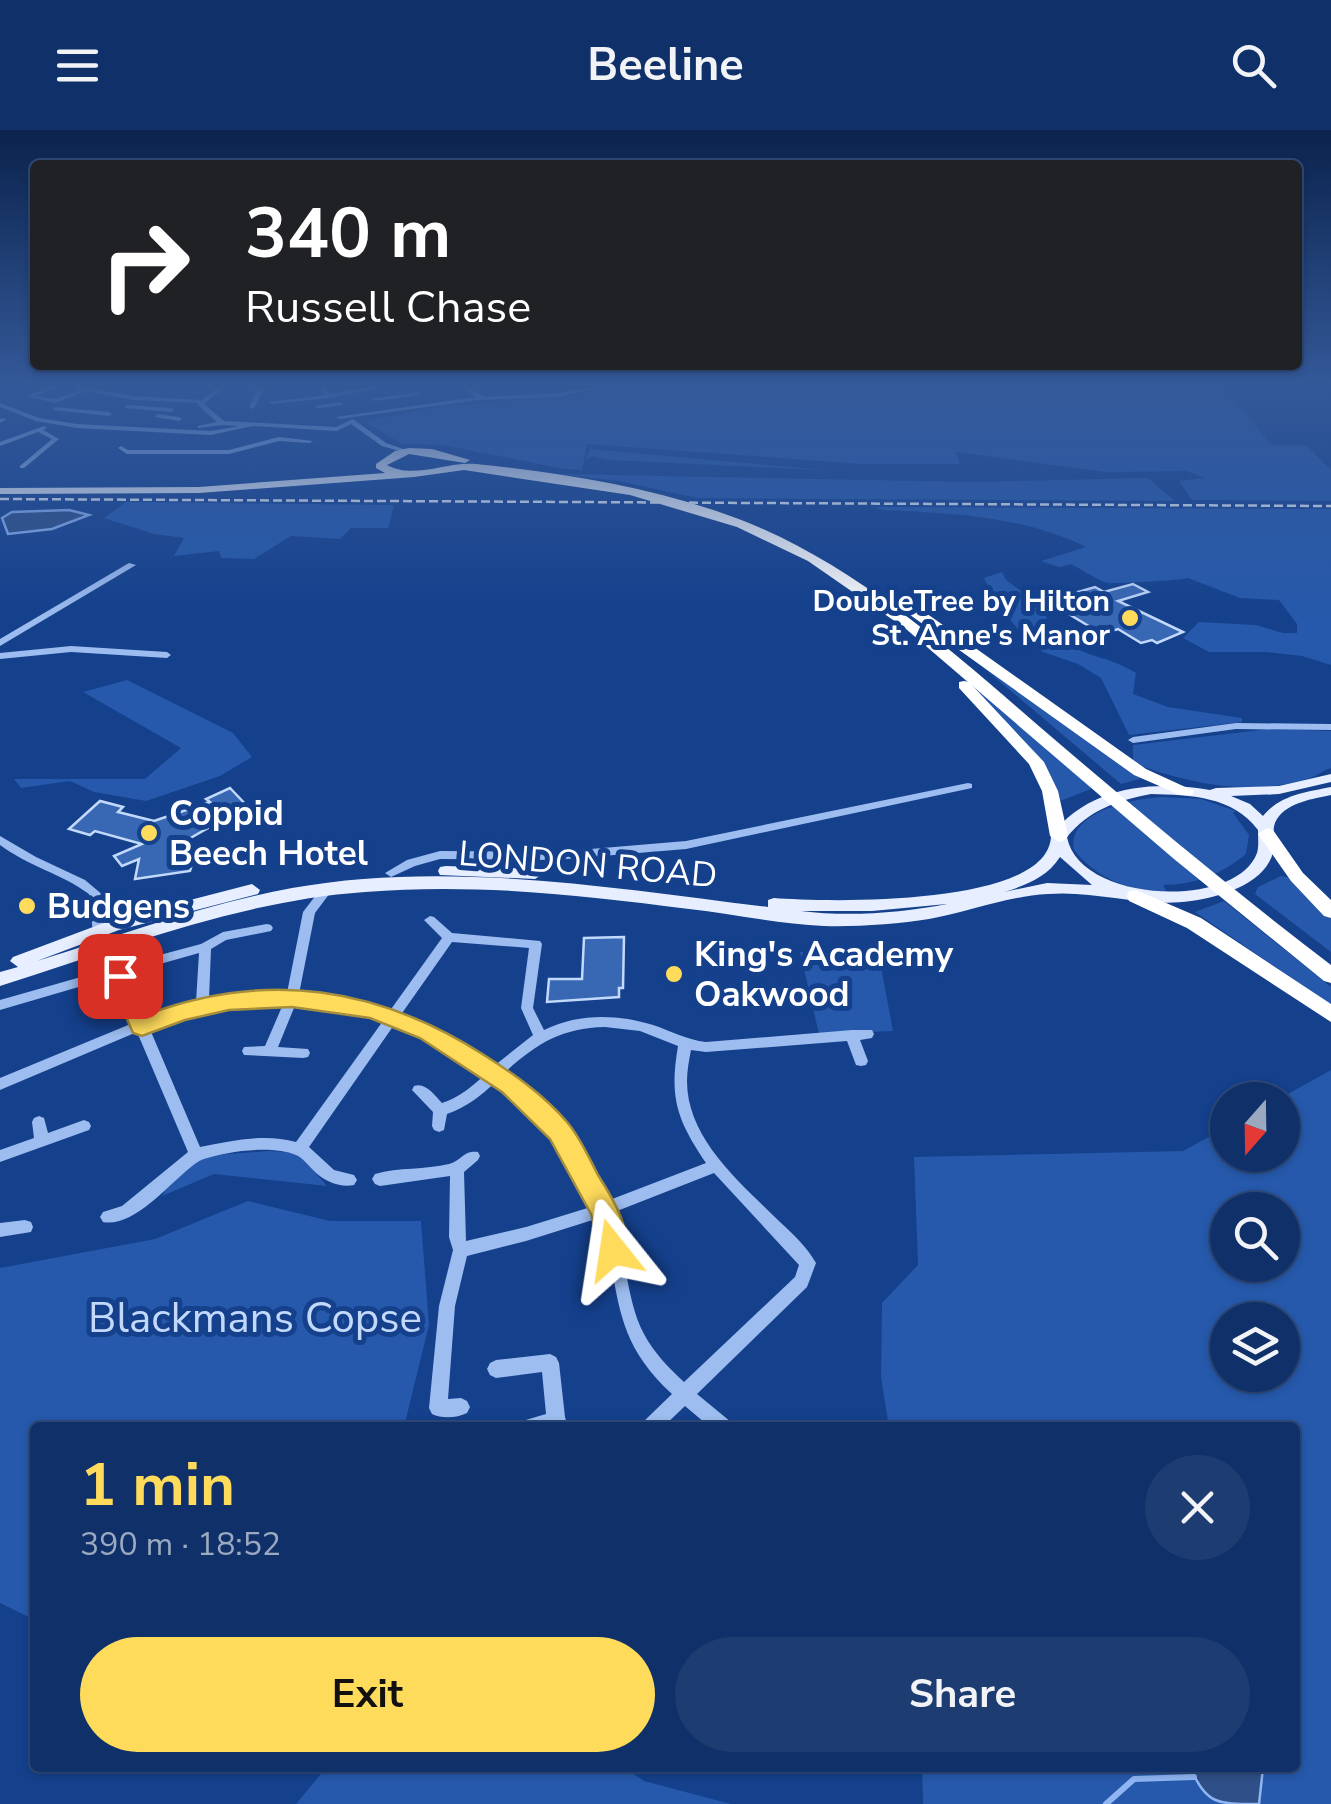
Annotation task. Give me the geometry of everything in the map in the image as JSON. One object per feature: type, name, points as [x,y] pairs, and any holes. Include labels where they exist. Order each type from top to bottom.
[{"type":"highway","points":[[381,464],[386,471],[409,474]]},
{"type":"highway","points":[[0,490],[245,484],[346,476],[381,464]]},
{"type":"highway","points":[[436,469],[442,464]]},
{"type":"highway","points":[[490,464],[675,497],[777,534],[936,624],[1140,772],[1193,792]]},
{"type":"highway","points":[[199,490],[468,466],[657,496],[703,508],[778,541],[858,587],[941,649],[1331,976]]},
{"type":"highway","points":[[0,490],[199,490],[469,474],[535,476]]},
{"type":"highway","points":[[846,572],[923,624],[1092,774]]},
{"type":"highway","points":[[858,587],[932,654],[1031,755],[1050,792],[1059,839]]},
{"type":"highway","points":[[1266,831],[1297,877],[1331,910]]},
{"type":"highway","points":[[1128,894],[1182,916],[1331,1014]]},
{"type":"highway","points":[[1252,908],[1331,961]]},
{"type":"main road","points":[[1193,792],[1279,790],[1331,778]]},
{"type":"main road","points":[[1266,831],[1271,812],[1283,804],[1331,790]]},
{"type":"main road","points":[[1193,792],[1249,811],[1266,831]]},
{"type":"main road","name":"LONDON ROAD","points":[[0,979],[155,913],[255,889],[459,861],[784,905],[880,905],[960,895],[1024,878],[1046,865],[1059,839],[1083,811],[1118,795],[1193,792]]},
{"type":"main road","name":"LONDON ROAD","points":[[0,969],[108,935],[271,898],[327,890],[454,882],[549,886],[824,920],[926,914],[1036,889],[1188,896],[1231,885],[1258,868],[1267,849],[1266,831]]},
{"type":"main road","points":[[1059,839],[1084,871],[1128,894]]},
{"type":"street","points":[[0,643],[132,565]]},
{"type":"street","points":[[0,656],[54,650],[166,655]]},
{"type":"street","points":[[1133,740],[1236,726],[1331,727]]},
{"type":"street","name":"LONDON ROAD","points":[[459,861],[686,844],[968,786]]},
{"type":"street","points":[[4,848],[73,875],[118,905],[155,913]]},
{"type":"street","points":[[270,1051],[292,998],[309,912],[327,890]]},
{"type":"street","points":[[95,893],[108,935],[110,971],[120,976],[196,1154]]},
{"type":"street","points":[[430,920],[449,937],[536,944],[527,1008],[540,1035]]},
{"type":"street","points":[[160,959],[205,947],[223,936],[268,928]]},
{"type":"street","points":[[300,1149],[449,937]]},
{"type":"street","points":[[202,1006],[205,947]]},
{"type":"street","points":[[0,1005],[95,978]]},
{"type":"street","points":[[0,1084],[202,1006],[292,998],[393,1016],[428,1032],[493,1072],[560,1132],[605,1212],[631,1326],[656,1368],[718,1422]]},
{"type":"street","points":[[419,1090],[440,1118],[459,1107],[493,1072],[540,1035],[575,1024],[612,1022],[648,1029],[685,1046],[859,1035],[861,1060]]},
{"type":"street","points":[[655,1422],[801,1282],[808,1262],[716,1166],[690,1124],[680,1083],[685,1046]]},
{"type":"street","points":[[249,1050],[302,1053]]},
{"type":"street","points":[[39,1122],[42,1141]]},
{"type":"street","points":[[0,1156],[84,1126]]},
{"type":"street","points":[[108,1217],[136,1205],[196,1154],[252,1144],[300,1149],[328,1177],[349,1180]]},
{"type":"street","points":[[380,1179],[457,1169],[473,1156]]},
{"type":"street","points":[[461,1250],[533,1235],[605,1212],[716,1166]]},
{"type":"street","points":[[457,1169],[457,1236],[461,1250],[448,1306],[438,1408],[461,1407]]},
{"type":"street","points":[[0,1230],[25,1226]]},
{"type":"street","points":[[496,1369],[550,1363],[559,1422]]},
{"type":"green space","points":[[540,464],[583,464],[582,470]]},
{"type":"green space","points":[[697,464],[757,464],[822,470]]},
{"type":"green space","points":[[1047,464],[1325,464],[1331,470],[1331,501],[1192,500],[1179,481],[1205,478],[1187,471],[1106,472]]},
{"type":"green space","points":[[560,474],[973,482],[1148,478],[1175,501],[697,498],[619,481]]},
{"type":"green space","points":[[126,502],[394,505],[388,528],[351,528],[340,539],[291,536],[254,559],[221,558],[219,551],[174,556],[184,538],[154,534],[104,518]]},
{"type":"green space","points":[[876,507],[1331,509],[1331,665],[1302,656],[1265,652],[1209,652],[1183,638],[1199,622],[1256,625],[1297,633],[1297,624],[1279,600],[1240,598],[1188,578],[1108,583],[1071,564],[1059,567],[1041,561],[1086,547],[1062,537],[1012,522]]},
{"type":"green space","points":[[1002,572],[1006,580],[1046,609],[1047,625],[1069,645],[1136,673],[1133,694],[1168,707],[1242,718],[1242,722],[1129,735],[1101,678],[1078,664],[1043,652],[1027,640],[995,602],[984,578]]},
{"type":"green space","points":[[972,658],[1140,778],[1140,779],[1121,784]]},
{"type":"green space","points":[[962,676],[1091,789],[1060,801],[1032,749]]},
{"type":"green space","points":[[127,680],[233,733],[252,757],[220,776],[146,801],[94,792],[70,781],[21,788],[14,779],[145,779],[181,748],[83,692]]},
{"type":"green space","points":[[1269,729],[1331,731],[1331,768],[1288,784],[1243,787],[1198,782],[1133,763],[1133,745]]},
{"type":"green space","points":[[1163,797],[1201,799],[1236,811],[1233,813],[1249,835],[1246,854],[1207,877],[1163,885],[1166,891],[1140,889],[1103,876],[1074,850],[1074,837],[1092,816],[1121,804]]},
{"type":"green space","points":[[1281,876],[1291,878],[1331,918],[1331,952],[1255,894],[1258,887]]},
{"type":"green space","points":[[1224,901],[1331,987],[1331,1005],[1195,912]]},
{"type":"green space","points":[[878,951],[893,1031],[819,1034],[800,952]]},
{"type":"green space","points":[[1331,1070],[1331,1804],[923,1804],[922,1772],[1300,1772],[1300,1422],[888,1422],[881,1377],[882,1303],[918,1265],[914,1157],[1183,1151],[1210,1136],[1210,1172],[1300,1172],[1300,1087]]},
{"type":"green space","points":[[298,1153],[327,1186],[214,1174],[162,1196],[183,1170],[195,1163],[222,1155]]},
{"type":"green space","name":"Blackmans Copse","points":[[248,1201],[330,1221],[421,1221],[429,1325],[405,1422],[30,1422],[30,1618],[0,1603],[0,1268],[155,1239]]},
{"type":"green space","points":[[323,1772],[631,1772],[644,1781],[731,1804],[296,1804]]},
{"type":"shaded area","points":[[69,510],[89,515],[52,529],[8,534],[2,518],[12,512]]},
{"type":"shaded area","points":[[1192,1772],[1263,1772],[1259,1804],[1214,1800]]},
{"type":"building","name":"DoubleTree by Hilton St. Anne's Manor","points":[[1133,584],[1148,592],[1118,601],[1183,632],[1157,643],[1141,643],[1118,629],[1102,634],[1047,601],[1095,587],[1104,592]]},
{"type":"building","name":"Coppid Beech Hotel","points":[[230,788],[252,811],[227,823],[224,819],[187,840],[184,856],[195,854],[190,871],[135,879],[139,859],[122,866],[114,856],[142,844],[95,831],[90,835],[69,829],[100,801],[123,807],[118,812],[154,821],[210,802],[206,799]]},
{"type":"building","points":[[624,937],[623,988],[619,988],[619,997],[547,1002],[549,979],[582,979],[584,938]]},
{"type":"waterway","points":[[1106,1804],[1134,1779],[1194,1777]]},
{"type":"railway","points":[[0,499],[1331,506]]},
{"type":"place","name":"DoubleTree by Hilton St. Anne's Manor","points":[[1130,618]]},
{"type":"place","name":"Coppid Beech Hotel","points":[[149,833]]},
{"type":"place","name":"Budgens","points":[[27,906]]},
{"type":"place","name":"King's Academy Oakwood","points":[[674,974]]},
{"type":"route","points":[[120,976],[142,1026],[162,1017],[229,1001],[292,998],[373,1010],[428,1032],[511,1085],[560,1132],[605,1212],[613,1250]]}]
